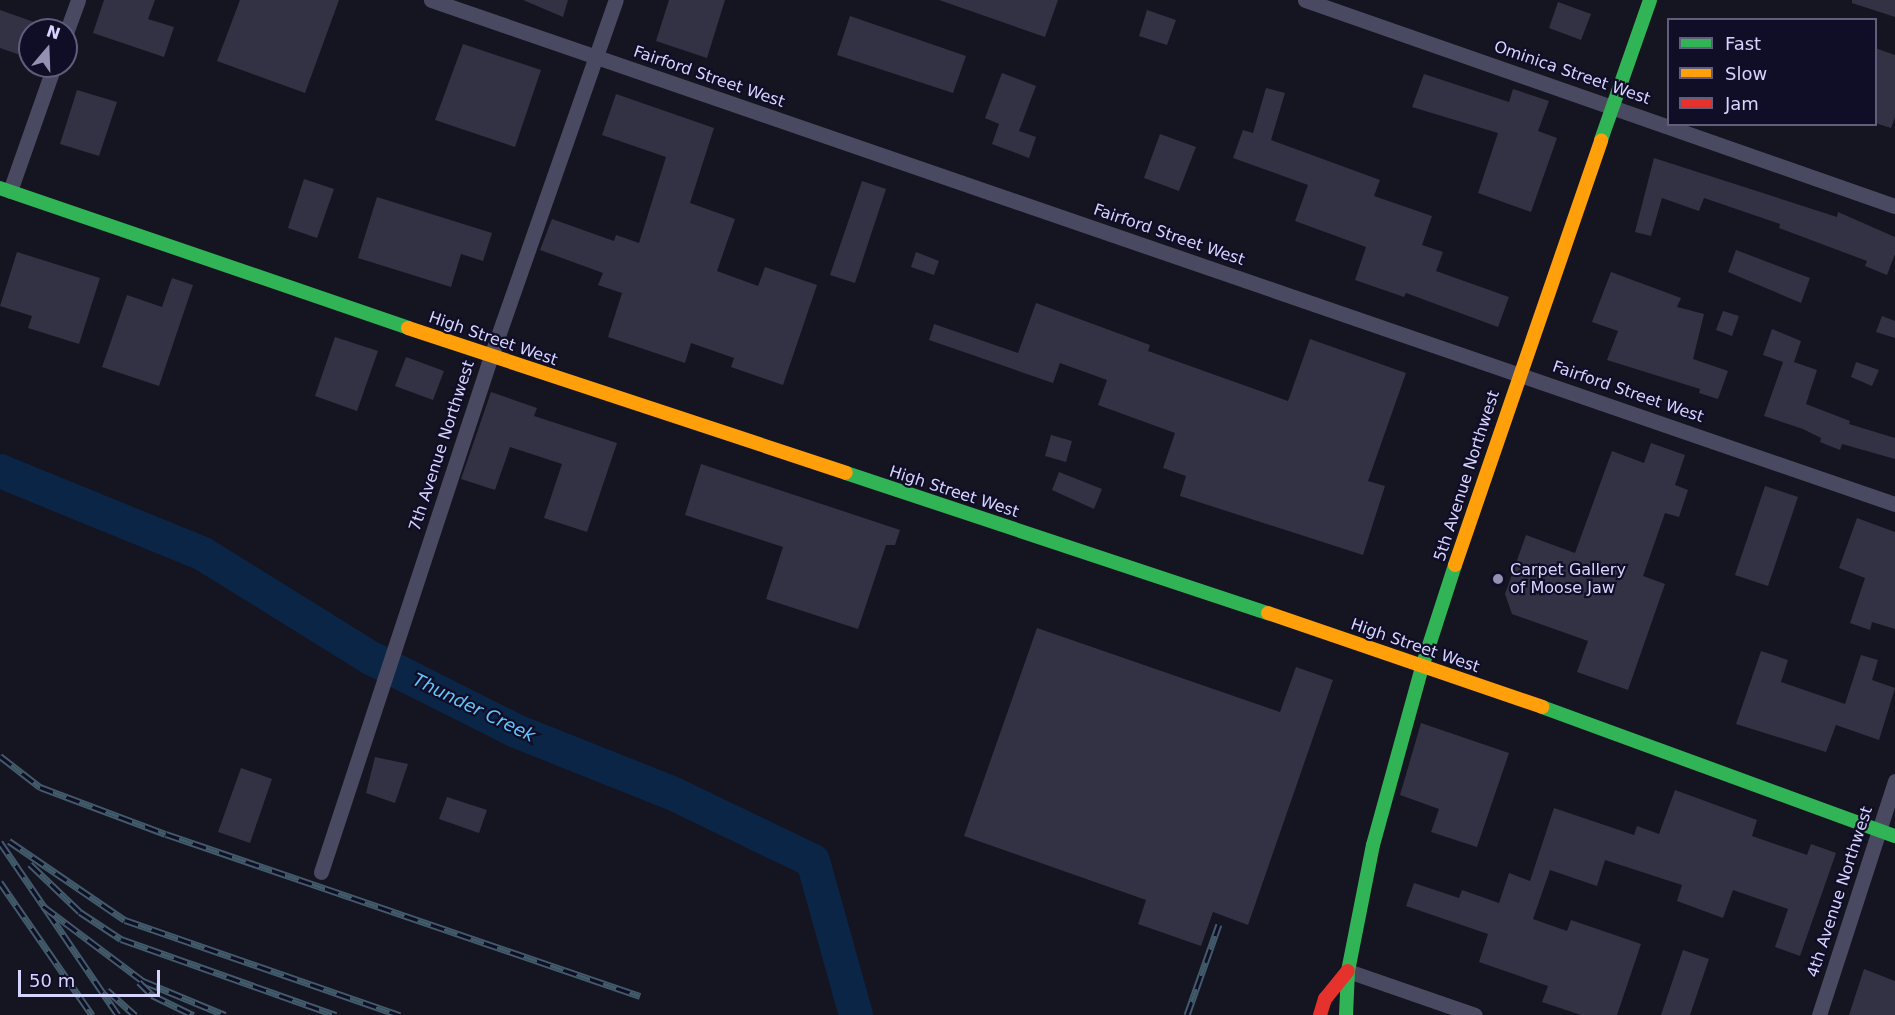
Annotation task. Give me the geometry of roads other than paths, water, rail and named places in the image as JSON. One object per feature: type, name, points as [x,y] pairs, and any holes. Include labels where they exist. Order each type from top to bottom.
[{"type":"main road","name":"5th Avenue Northwest","points":[[1346,1015],[1348,971],[1372,845],[1423,664],[1518,374],[1615,106],[1650,0]]},
{"type":"main road","name":"High Street West","points":[[5,189],[491,356],[1423,664],[1895,836]]},
{"type":"main road","name":"5th Avenue Northwest","points":[[1320,1015],[1325,999],[1348,971]]},
{"type":"street","points":[[71,18],[78,0]]},
{"type":"street","name":"Fairford Street West","points":[[430,0],[1895,504]]},
{"type":"street","name":"7th Avenue Northwest","points":[[321,872],[491,356],[616,0]]},
{"type":"street","name":"Ominica Street West","points":[[1305,0],[1345,6],[1667,125]]},
{"type":"street","points":[[5,189],[49,78]]},
{"type":"street","name":"Ominica Street West","points":[[1671,126],[1895,206]]},
{"type":"street","name":"4th Avenue Northwest","points":[[1819,1015],[1895,781]]},
{"type":"street","points":[[1348,971],[1475,1015]]},
{"type":"waterway","name":"Thunder Creek","points":[[0,471],[203,554],[371,658],[516,731],[674,794],[813,861],[856,1015]]},
{"type":"railway","points":[[0,756],[40,787],[166,834],[640,996]]},
{"type":"railway","points":[[9,841],[125,920],[400,1015]]},
{"type":"railway","points":[[0,842],[118,1015]]},
{"type":"railway","points":[[30,864],[80,912],[121,939],[336,1015]]},
{"type":"railway","points":[[0,882],[92,1015]]},
{"type":"railway","points":[[43,906],[143,981],[225,1015]]},
{"type":"railway","points":[[1187,1015],[1219,924]]},
{"type":"railway","points":[[139,982],[152,995],[193,1015]]},
{"type":"railway","points":[[107,990],[135,1015]]},
{"type":"place","name":"Carpet Gallery of Moose Jaw","points":[[1498,579]]}]
